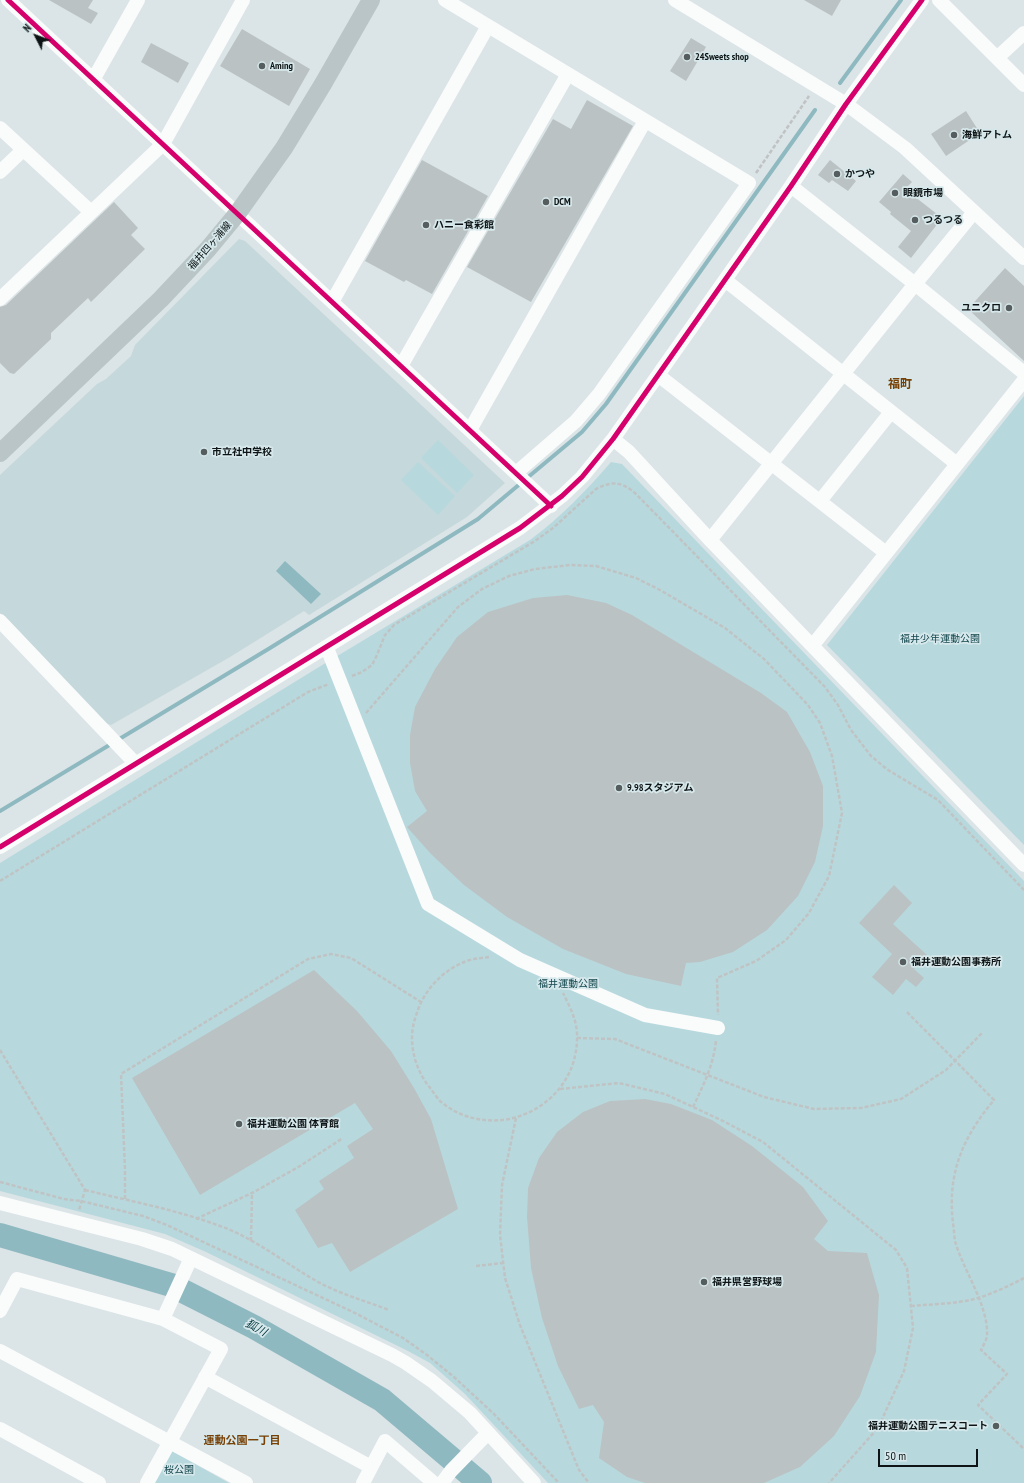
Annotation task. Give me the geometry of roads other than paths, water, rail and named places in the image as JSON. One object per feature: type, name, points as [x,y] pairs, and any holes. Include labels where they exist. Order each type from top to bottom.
[{"type":"main road","name":"福井四ヶ浦線","points":[[0,453],[182,278],[237,214],[284,148],[371,0]]},
{"type":"street","points":[[93,80],[138,0]]},
{"type":"street","points":[[0,299],[163,144],[243,0]]},
{"type":"street","points":[[445,0],[749,183],[599,394],[576,421],[516,474]]},
{"type":"street","points":[[674,0],[846,104],[905,148],[1024,258]]},
{"type":"street","points":[[0,847],[520,528],[551,506],[582,477],[613,439],[791,186],[846,104],[922,0]]},
{"type":"street","points":[[938,0],[1024,85]]},
{"type":"street","points":[[6,1],[163,144],[551,506]]},
{"type":"street","points":[[332,302],[488,26]]},
{"type":"street","points":[[996,58],[1024,33]]},
{"type":"street","points":[[401,366],[568,74]]},
{"type":"street","points":[[470,430],[645,121]]},
{"type":"street","points":[[0,128],[91,212]]},
{"type":"street","points":[[0,172],[23,150]]},
{"type":"street","points":[[791,186],[1024,373]]},
{"type":"street","points":[[710,540],[974,212]]},
{"type":"street","points":[[725,280],[957,464]]},
{"type":"street","points":[[658,375],[886,553]]},
{"type":"street","points":[[812,645],[1024,380]]},
{"type":"street","points":[[820,501],[892,412]]},
{"type":"street","points":[[613,439],[629,452],[710,540],[1024,865]]},
{"type":"street","points":[[0,621],[136,764]]},
{"type":"street","points":[[326,648],[428,904],[520,960],[645,1015],[718,1028]]},
{"type":"street","points":[[0,1203],[142,1239],[172,1249],[189,1263],[392,1355],[432,1381],[453,1397],[470,1413],[484,1437],[534,1483]]},
{"type":"street","points":[[163,1319],[189,1263]]},
{"type":"street","points":[[0,1311],[17,1279],[163,1319],[221,1349],[148,1483]]},
{"type":"street","points":[[0,1351],[246,1483]]},
{"type":"street","points":[[205,1377],[372,1467]]},
{"type":"street","points":[[0,1429],[99,1483]]},
{"type":"street","points":[[442,1483],[451,1471],[484,1437]]},
{"type":"street","points":[[363,1483],[385,1441],[434,1483]]},
{"type":"waterway","points":[[840,83],[901,0]]},
{"type":"waterway","points":[[0,811],[270,648],[478,519],[582,432],[606,404],[815,110]]},
{"type":"waterway","name":"狐川","points":[[0,1235],[171,1285],[254,1327],[382,1400],[480,1483]]},
{"type":"place","name":"24Sweets shop","points":[[687,57]]},
{"type":"place","name":"Aming","points":[[262,66]]},
{"type":"place","name":"海鮮アトム","points":[[954,135]]},
{"type":"place","name":"かつや","points":[[837,174]]},
{"type":"place","name":"眼鏡市場","points":[[895,193]]},
{"type":"place","name":"DCM","points":[[546,202]]},
{"type":"place","name":"つるつる","points":[[915,220]]},
{"type":"place","name":"ハニー食彩館","points":[[426,225]]},
{"type":"place","name":"ユニクロ","points":[[1009,308]]},
{"type":"place","name":"市立社中学校","points":[[204,452]]},
{"type":"place","name":"9.98スタジアム","points":[[619,788]]},
{"type":"place","name":"福井運動公園事務所","points":[[903,962]]},
{"type":"place","name":"福井運動公園 体育館","points":[[239,1124]]},
{"type":"place","name":"福井県営野球場","points":[[704,1282]]},
{"type":"place","name":"福井運動公園テニスコート","points":[[996,1426]]},
{"type":"district","name":"福町","points":[[900,385]]},
{"type":"district","name":"運動公園一丁目","points":[[242,1441]]},
{"type":"park label","name":"福井少年運動公園","points":[[940,639]]},
{"type":"park label","name":"福井運動公園","points":[[568,984]]},
{"type":"park label","name":"桜公園","points":[[179,1470]]}]
